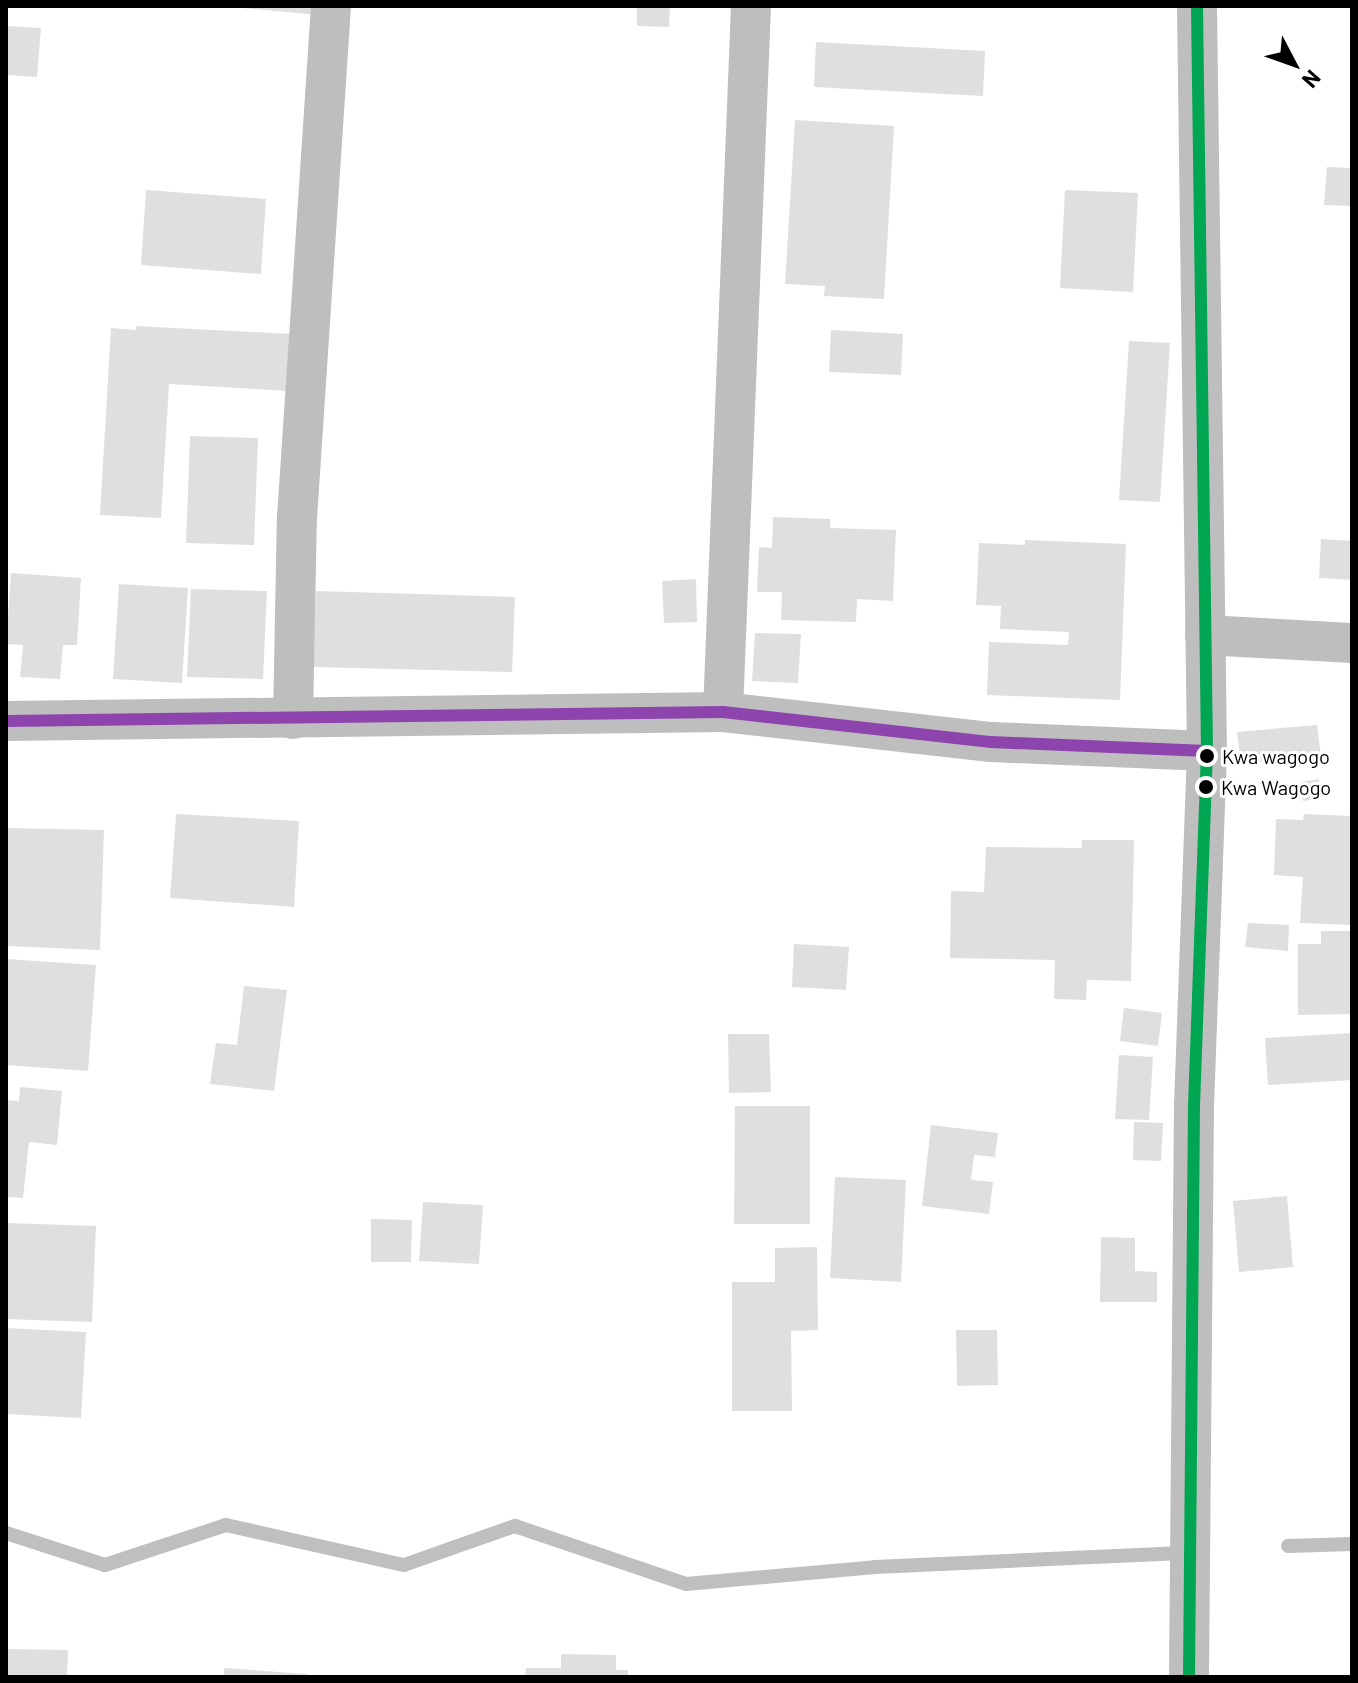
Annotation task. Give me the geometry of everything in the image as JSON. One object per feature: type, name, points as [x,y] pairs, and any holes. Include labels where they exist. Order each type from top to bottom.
[{"type":"street","points":[[293,719],[297,518],[331,6]]},
{"type":"street","points":[[723,712],[751,6]]},
{"type":"street","points":[[1189,1677],[1194,1106],[1207,751],[1197,6]]},
{"type":"street","points":[[1205,635],[1352,643]]},
{"type":"street","points":[[6,721],[723,712],[991,742],[1207,751]]},
{"type":"building","points":[[222,6],[319,6],[318,15]]},
{"type":"building","points":[[637,6],[670,6],[669,27],[637,26]]},
{"type":"building","points":[[6,26],[41,28],[37,77],[6,75]]},
{"type":"building","points":[[816,42],[985,51],[983,96],[814,87]]},
{"type":"building","points":[[795,120],[894,126],[884,299],[824,296],[825,286],[785,284]]},
{"type":"building","points":[[1327,167],[1352,168],[1352,206],[1324,205]]},
{"type":"building","points":[[146,190],[266,199],[261,274],[141,265]]},
{"type":"building","points":[[1065,190],[1138,193],[1133,292],[1060,288]]},
{"type":"building","points":[[136,326],[291,334],[288,391],[169,384],[161,518],[100,515],[111,328],[136,330]]},
{"type":"building","points":[[831,330],[903,334],[901,375],[829,372]]},
{"type":"building","points":[[1129,341],[1170,343],[1160,502],[1119,500]]},
{"type":"building","points":[[190,436],[258,438],[254,545],[186,543]]},
{"type":"building","points":[[773,517],[830,519],[830,528],[896,530],[893,601],[857,599],[856,622],[781,620],[782,592],[757,592],[759,547],[772,548]]},
{"type":"building","points":[[1321,539],[1352,541],[1352,580],[1319,578]]},
{"type":"building","points":[[1025,540],[1126,544],[1120,700],[987,695],[989,642],[1068,645],[1069,632],[1000,629],[1001,606],[976,605],[979,543],[1025,545]]},
{"type":"building","points":[[11,573],[81,578],[77,645],[63,645],[60,679],[20,677],[23,645],[6,644]]},
{"type":"building","points":[[696,579],[697,622],[664,623],[662,581]]},
{"type":"building","points":[[119,584],[188,588],[182,683],[113,679]]},
{"type":"building","points":[[191,589],[267,591],[263,679],[187,677]]},
{"type":"building","points":[[316,591],[515,597],[512,672],[313,667]]},
{"type":"building","points":[[755,633],[801,634],[798,683],[752,681]]},
{"type":"building","points":[[1317,725],[1321,757],[1241,764],[1237,732]]},
{"type":"building","points":[[1319,779],[1322,798],[1303,801],[1300,782]]},
{"type":"building","points":[[176,814],[299,821],[294,907],[170,898]]},
{"type":"building","points":[[1304,814],[1352,816],[1352,925],[1300,923],[1303,877],[1274,875],[1276,819],[1303,820]]},
{"type":"building","points":[[6,828],[104,830],[100,950],[6,946]]},
{"type":"building","points":[[1082,840],[1134,840],[1131,981],[1087,980],[1086,1000],[1054,999],[1055,960],[950,958],[951,891],[984,892],[986,847],[1082,848]]},
{"type":"building","points":[[1248,923],[1289,925],[1288,951],[1245,947]]},
{"type":"building","points":[[1321,931],[1352,931],[1352,1014],[1298,1015],[1298,944],[1321,944]]},
{"type":"building","points":[[794,944],[849,947],[846,990],[792,987]]},
{"type":"building","points":[[6,959],[96,965],[88,1071],[6,1065]]},
{"type":"building","points":[[244,986],[287,990],[274,1091],[210,1084],[216,1043],[237,1045]]},
{"type":"building","points":[[1124,1008],[1162,1013],[1158,1046],[1120,1041]]},
{"type":"building","points":[[1352,1033],[1352,1080],[1268,1085],[1265,1038]]},
{"type":"building","points":[[728,1034],[769,1034],[771,1092],[729,1093]]},
{"type":"building","points":[[1119,1055],[1153,1057],[1149,1120],[1115,1119]]},
{"type":"building","points":[[20,1087],[62,1091],[57,1145],[29,1142],[23,1198],[6,1197],[6,1100],[19,1101]]},
{"type":"building","points":[[735,1106],[810,1106],[810,1224],[734,1224]]},
{"type":"building","points":[[1134,1122],[1163,1123],[1161,1161],[1133,1160]]},
{"type":"building","points":[[931,1125],[998,1133],[995,1157],[974,1155],[971,1180],[993,1182],[989,1214],[922,1206]]},
{"type":"building","points":[[835,1177],[906,1180],[901,1282],[830,1278]]},
{"type":"building","points":[[1287,1196],[1293,1267],[1239,1272],[1233,1201]]},
{"type":"building","points":[[423,1202],[483,1205],[479,1264],[419,1261]]},
{"type":"building","points":[[371,1219],[412,1220],[411,1262],[371,1262]]},
{"type":"building","points":[[6,1223],[96,1226],[92,1322],[6,1319]]},
{"type":"building","points":[[1101,1237],[1135,1238],[1135,1271],[1157,1272],[1157,1302],[1100,1302]]},
{"type":"building","points":[[817,1247],[818,1330],[791,1331],[792,1411],[732,1411],[732,1282],[775,1282],[775,1248]]},
{"type":"building","points":[[6,1328],[86,1332],[81,1418],[6,1414]]},
{"type":"building","points":[[956,1330],[997,1330],[998,1385],[957,1386]]},
{"type":"building","points":[[6,1649],[68,1650],[67,1677],[6,1677]]},
{"type":"building","points":[[561,1654],[616,1655],[616,1670],[628,1670],[628,1677],[525,1677],[526,1668],[561,1668]]},
{"type":"building","points":[[224,1668],[307,1674],[307,1677],[224,1677]]},
{"type":"waterway","points":[[6,1533],[105,1565],[226,1525],[404,1565],[515,1526],[686,1584],[875,1567],[1188,1553]]},
{"type":"waterway","points":[[1288,1546],[1352,1544]]},
{"type":"transit line","points":[[1189,1677],[1194,1106],[1207,751],[1197,6]]},
{"type":"transit line","points":[[6,721],[723,712],[991,742],[1207,751]]},
{"type":"place","name":"Kwa wagogo","points":[[1207,756]]},
{"type":"place","name":"Kwa Wagogo","points":[[1206,787]]}]
